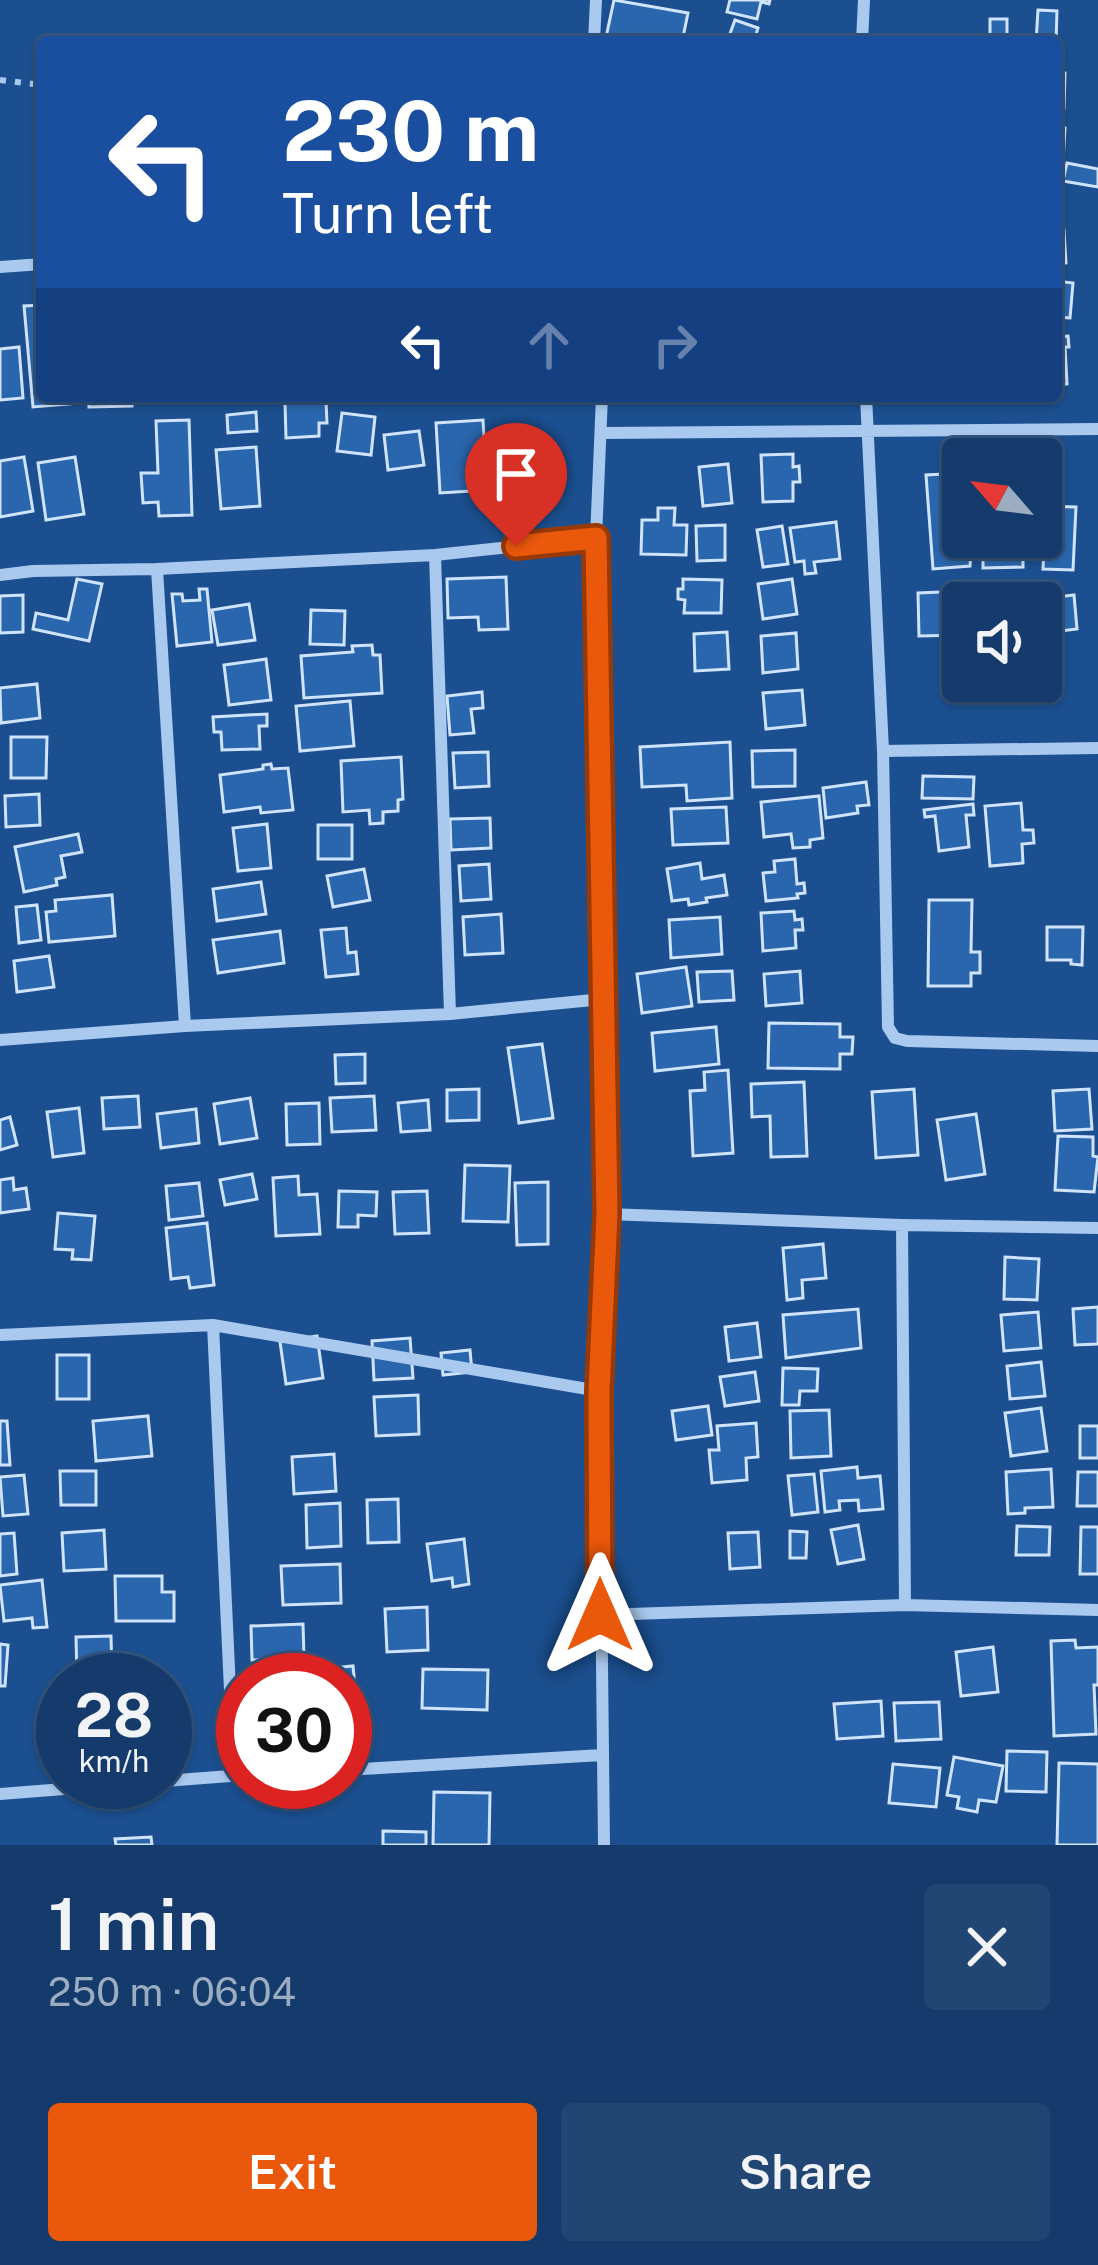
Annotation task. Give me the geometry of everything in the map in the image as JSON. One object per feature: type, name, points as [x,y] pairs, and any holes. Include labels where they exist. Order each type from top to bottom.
[{"type":"street","points":[[594,36],[596,0]]},
{"type":"street","points":[[862,36],[864,0]]},
{"type":"street","points":[[0,267],[36,264]]},
{"type":"street","points":[[602,402],[596,538],[607,1214],[599,1391],[604,1845]]},
{"type":"street","points":[[867,402],[884,751],[888,1027],[895,1038],[907,1041],[1098,1046]]},
{"type":"street","points":[[602,433],[1098,429]]},
{"type":"street","points":[[0,575],[435,555],[596,538]]},
{"type":"street","points":[[435,555],[450,1014]]},
{"type":"street","points":[[157,569],[185,1026]]},
{"type":"street","points":[[884,751],[1098,748]]},
{"type":"street","points":[[0,1040],[450,1014],[603,999]]},
{"type":"street","points":[[607,1214],[1098,1228]]},
{"type":"street","points":[[902,1225],[905,1605]]},
{"type":"street","points":[[0,1336],[213,1325],[599,1391]]},
{"type":"street","points":[[213,1325],[232,1653]]},
{"type":"street","points":[[600,1615],[905,1605],[1098,1610]]},
{"type":"street","points":[[372,1768],[602,1755]]},
{"type":"street","points":[[0,1794],[36,1791]]},
{"type":"path","points":[[0,80],[36,84]]},
{"type":"building","points":[[614,0],[688,13],[683,36],[606,36]]},
{"type":"building","points":[[730,0],[770,0],[769,4],[761,2],[757,19],[727,12]]},
{"type":"building","points":[[1038,10],[1057,11],[1056,36],[1036,36]]},
{"type":"building","points":[[990,19],[1007,19],[1007,36],[990,36]]},
{"type":"building","points":[[735,20],[758,28],[756,36],[729,36]]},
{"type":"building","points":[[1067,163],[1098,169],[1098,187],[1063,181]]},
{"type":"building","points":[[1062,230],[1066,263],[1062,263]]},
{"type":"building","points":[[1062,282],[1073,283],[1070,318],[1062,317]]},
{"type":"building","points":[[36,305],[36,402],[70,404],[33,407],[24,306]]},
{"type":"building","points":[[1062,336],[1068,336],[1069,347],[1065,347],[1067,384],[1062,384]]},
{"type":"building","points":[[19,347],[23,398],[0,400],[0,349]]},
{"type":"building","points":[[89,402],[132,402],[132,406],[89,407]]},
{"type":"building","points":[[326,402],[327,423],[319,423],[319,436],[286,438],[285,403]]},
{"type":"building","points":[[256,412],[257,431],[228,433],[227,415]]},
{"type":"building","points":[[342,413],[375,417],[371,455],[337,451]]},
{"type":"building","points":[[189,420],[192,515],[159,516],[158,502],[143,503],[141,473],[158,473],[156,421]]},
{"type":"building","points":[[483,420],[487,490],[440,493],[436,423]]},
{"type":"building","points":[[419,431],[424,465],[388,470],[384,435]]},
{"type":"building","points":[[256,447],[260,506],[221,509],[216,450]]},
{"type":"building","points":[[793,454],[800,482],[793,482],[793,501],[763,502],[761,455]]},
{"type":"building","points":[[24,457],[33,511],[0,517],[0,461]]},
{"type":"building","points":[[75,457],[84,514],[46,520],[38,463]]},
{"type":"building","points":[[728,464],[732,503],[703,506],[699,467]]},
{"type":"building","points":[[942,474],[942,558],[971,558],[970,566],[933,569],[926,475]]},
{"type":"building","points":[[1062,507],[1076,507],[1073,570],[1043,569],[1044,558],[1062,558]]},
{"type":"building","points":[[658,508],[675,508],[674,525],[687,525],[686,555],[641,554],[642,520],[658,520]]},
{"type":"building","points":[[836,522],[840,559],[814,562],[816,573],[805,574],[804,561],[795,562],[790,528]]},
{"type":"building","points":[[725,525],[725,560],[697,561],[696,526]]},
{"type":"building","points":[[782,526],[788,564],[763,567],[757,530]]},
{"type":"building","points":[[983,558],[1023,558],[1023,567],[983,568]]},
{"type":"building","points":[[506,577],[508,629],[479,630],[478,617],[448,618],[447,579]]},
{"type":"building","points":[[77,579],[102,584],[89,641],[33,629],[36,613],[68,620]]},
{"type":"building","points":[[683,579],[722,580],[721,613],[684,613],[685,600],[678,599]]},
{"type":"building","points":[[792,579],[797,614],[763,619],[758,584]]},
{"type":"building","points":[[199,589],[207,589],[212,642],[177,646],[172,594],[182,594],[183,601],[200,600]]},
{"type":"building","points":[[942,592],[942,635],[919,636],[918,593]]},
{"type":"building","points":[[23,595],[23,632],[0,633],[0,596]]},
{"type":"building","points":[[1074,595],[1077,629],[1062,631],[1062,596]]},
{"type":"building","points":[[249,604],[255,640],[218,645],[212,610]]},
{"type":"building","points":[[311,610],[345,611],[344,645],[310,644]]},
{"type":"building","points":[[727,632],[729,669],[695,671],[694,634]]},
{"type":"building","points":[[796,633],[798,669],[763,673],[761,636]]},
{"type":"building","points":[[372,645],[373,655],[380,655],[382,693],[304,698],[301,656],[353,652],[352,646]]},
{"type":"building","points":[[266,659],[271,700],[229,705],[224,665]]},
{"type":"building","points":[[37,684],[40,718],[1,723],[0,688]]},
{"type":"building","points":[[802,690],[805,725],[766,729],[763,693]]},
{"type":"building","points":[[482,692],[483,708],[471,709],[474,733],[450,735],[447,696]]},
{"type":"building","points":[[350,701],[354,746],[300,751],[296,706]]},
{"type":"building","points":[[267,714],[267,726],[259,726],[260,749],[222,750],[221,732],[214,732],[213,717]]},
{"type":"building","points":[[11,737],[47,737],[46,778],[11,778]]},
{"type":"building","points":[[730,742],[732,798],[687,801],[686,785],[642,787],[640,747]]},
{"type":"building","points":[[795,750],[795,786],[753,787],[752,751]]},
{"type":"building","points":[[488,752],[489,786],[455,788],[453,753]]},
{"type":"building","points":[[401,757],[403,799],[398,800],[398,811],[383,812],[383,823],[370,824],[369,810],[343,812],[341,761]]},
{"type":"building","points":[[271,764],[272,769],[288,768],[293,810],[261,813],[260,807],[224,812],[220,775]]},
{"type":"building","points":[[923,776],[974,777],[973,799],[922,798]]},
{"type":"building","points":[[866,782],[869,805],[857,806],[858,813],[826,818],[823,788]]},
{"type":"building","points":[[39,794],[40,825],[6,827],[5,796]]},
{"type":"building","points":[[819,796],[823,838],[810,840],[810,847],[793,848],[791,834],[764,837],[761,802]]},
{"type":"building","points":[[1021,803],[1023,830],[1033,830],[1034,843],[1022,844],[1023,863],[990,866],[985,806]]},
{"type":"building","points":[[973,804],[974,815],[966,815],[969,847],[939,851],[935,816],[925,817],[924,810]]},
{"type":"building","points":[[726,807],[728,843],[673,845],[671,809]]},
{"type":"building","points":[[490,818],[491,848],[451,850],[450,819]]},
{"type":"building","points":[[267,824],[271,868],[238,871],[233,828]]},
{"type":"building","points":[[318,825],[352,825],[352,859],[318,859]]},
{"type":"building","points":[[78,834],[82,852],[61,856],[65,877],[56,879],[57,885],[24,892],[15,847]]},
{"type":"building","points":[[795,859],[797,884],[804,883],[805,893],[766,901],[763,873],[775,872],[774,861]]},
{"type":"building","points":[[700,863],[702,879],[724,875],[727,895],[689,905],[688,899],[672,901],[667,869]]},
{"type":"building","points":[[489,864],[491,899],[461,901],[459,866]]},
{"type":"building","points":[[364,869],[370,900],[333,907],[327,876]]},
{"type":"building","points":[[261,882],[266,914],[217,921],[213,889]]},
{"type":"building","points":[[112,895],[115,936],[49,942],[46,912],[56,911],[55,900]]},
{"type":"building","points":[[929,900],[972,900],[971,952],[980,952],[980,973],[971,973],[971,986],[928,986]]},
{"type":"building","points":[[37,905],[41,940],[19,943],[16,907]]},
{"type":"building","points":[[794,911],[795,920],[802,919],[803,930],[795,930],[796,948],[763,951],[761,913]]},
{"type":"building","points":[[501,914],[503,953],[465,955],[463,917]]},
{"type":"building","points":[[720,917],[722,954],[671,958],[669,920]]},
{"type":"building","points":[[1047,927],[1083,927],[1082,965],[1047,960]]},
{"type":"building","points":[[346,928],[348,953],[356,952],[358,974],[326,977],[321,930]]},
{"type":"building","points":[[280,931],[284,963],[218,973],[213,940]]},
{"type":"building","points":[[49,956],[54,987],[17,992],[14,961]]},
{"type":"building","points":[[686,967],[692,1006],[642,1013],[637,974]]},
{"type":"building","points":[[732,971],[734,1000],[699,1002],[697,972]]},
{"type":"building","points":[[800,971],[802,1003],[766,1006],[764,974]]},
{"type":"building","points":[[769,1023],[840,1024],[840,1037],[853,1037],[852,1054],[840,1054],[840,1069],[768,1068]]},
{"type":"building","points":[[716,1027],[719,1064],[655,1071],[652,1033]]},
{"type":"building","points":[[542,1044],[553,1118],[519,1123],[508,1048]]},
{"type":"building","points":[[365,1054],[365,1083],[336,1084],[335,1055]]},
{"type":"building","points":[[728,1070],[733,1153],[693,1156],[690,1091],[705,1090],[704,1072]]},
{"type":"building","points":[[804,1082],[807,1156],[771,1157],[770,1116],[752,1117],[751,1084]]},
{"type":"building","points":[[479,1089],[479,1120],[447,1121],[447,1090]]},
{"type":"building","points":[[914,1089],[918,1155],[876,1158],[872,1092]]},
{"type":"building","points":[[1089,1089],[1092,1129],[1055,1131],[1053,1091]]},
{"type":"building","points":[[138,1096],[140,1127],[104,1129],[102,1098]]},
{"type":"building","points":[[374,1096],[376,1130],[332,1132],[330,1098]]},
{"type":"building","points":[[250,1098],[257,1138],[220,1144],[214,1104]]},
{"type":"building","points":[[428,1100],[430,1130],[401,1132],[398,1103]]},
{"type":"building","points":[[319,1103],[320,1144],[287,1145],[286,1104]]},
{"type":"building","points":[[79,1108],[84,1153],[53,1157],[47,1112]]},
{"type":"building","points":[[196,1109],[199,1143],[161,1148],[157,1114]]},
{"type":"building","points":[[976,1114],[985,1174],[946,1180],[937,1120]]},
{"type":"building","points":[[10,1117],[17,1145],[0,1150],[0,1120]]},
{"type":"building","points":[[1058,1136],[1093,1137],[1093,1156],[1098,1157],[1094,1192],[1055,1190]]},
{"type":"building","points":[[465,1165],[510,1166],[508,1222],[463,1221]]},
{"type":"building","points":[[252,1174],[257,1199],[225,1205],[220,1180]]},
{"type":"building","points":[[298,1176],[299,1195],[317,1194],[320,1234],[276,1236],[273,1178]]},
{"type":"building","points":[[13,1178],[14,1190],[26,1188],[29,1209],[0,1213],[0,1180]]},
{"type":"building","points":[[548,1182],[548,1244],[517,1245],[515,1183]]},
{"type":"building","points":[[199,1183],[203,1216],[169,1220],[166,1186]]},
{"type":"building","points":[[339,1191],[377,1192],[376,1216],[358,1215],[358,1227],[338,1227]]},
{"type":"building","points":[[427,1191],[429,1233],[395,1234],[393,1192]]},
{"type":"building","points":[[58,1213],[95,1216],[91,1260],[72,1259],[73,1250],[55,1249]]},
{"type":"building","points":[[207,1223],[214,1285],[190,1288],[188,1277],[171,1279],[166,1228]]},
{"type":"building","points":[[823,1244],[826,1278],[802,1280],[803,1298],[787,1300],[783,1248]]},
{"type":"building","points":[[1005,1257],[1039,1259],[1037,1300],[1004,1299]]},
{"type":"building","points":[[1098,1307],[1098,1344],[1075,1345],[1073,1309]]},
{"type":"building","points":[[858,1309],[861,1348],[786,1358],[783,1315]]},
{"type":"building","points":[[1038,1312],[1041,1348],[1004,1351],[1001,1315]]},
{"type":"building","points":[[757,1323],[761,1357],[729,1361],[725,1327]]},
{"type":"building","points":[[317,1336],[323,1378],[286,1384],[280,1342]]},
{"type":"building","points":[[410,1338],[413,1378],[374,1380],[372,1341]]},
{"type":"building","points":[[470,1350],[472,1372],[443,1375],[441,1353]]},
{"type":"building","points":[[57,1355],[89,1355],[89,1399],[57,1399]]},
{"type":"building","points":[[1041,1362],[1045,1396],[1010,1399],[1007,1366]]},
{"type":"building","points":[[783,1368],[818,1369],[817,1391],[800,1391],[799,1405],[782,1405]]},
{"type":"building","points":[[755,1372],[759,1401],[725,1406],[720,1377]]},
{"type":"building","points":[[418,1395],[419,1434],[376,1436],[374,1397]]},
{"type":"building","points":[[708,1406],[712,1435],[676,1440],[672,1411]]},
{"type":"building","points":[[1041,1408],[1047,1451],[1011,1456],[1005,1413]]},
{"type":"building","points":[[829,1410],[831,1456],[791,1458],[790,1411]]},
{"type":"building","points":[[148,1416],[152,1456],[96,1461],[93,1421]]},
{"type":"building","points":[[0,1421],[7,1421],[10,1465],[0,1465]]},
{"type":"building","points":[[756,1423],[758,1457],[746,1458],[747,1480],[712,1483],[709,1450],[719,1450],[717,1426]]},
{"type":"building","points":[[1080,1426],[1098,1426],[1098,1458],[1080,1458]]},
{"type":"building","points":[[334,1454],[336,1491],[294,1494],[292,1457]]},
{"type":"building","points":[[857,1467],[858,1478],[880,1476],[883,1509],[859,1511],[858,1500],[839,1501],[840,1510],[825,1512],[821,1471]]},
{"type":"building","points":[[1051,1469],[1053,1507],[1008,1514],[1006,1472]]},
{"type":"building","points":[[60,1471],[96,1471],[96,1505],[61,1505]]},
{"type":"building","points":[[1078,1472],[1098,1472],[1098,1506],[1077,1506]]},
{"type":"building","points":[[814,1474],[818,1512],[792,1515],[788,1476]]},
{"type":"building","points":[[24,1475],[28,1514],[3,1516],[0,1477]]},
{"type":"building","points":[[398,1499],[399,1542],[368,1543],[367,1500]]},
{"type":"building","points":[[340,1503],[341,1546],[307,1548],[306,1505]]},
{"type":"building","points":[[858,1525],[864,1559],[838,1564],[831,1530]]},
{"type":"building","points":[[1017,1526],[1050,1527],[1049,1555],[1016,1555]]},
{"type":"building","points":[[1081,1527],[1098,1527],[1098,1574],[1080,1574]]},
{"type":"building","points":[[104,1530],[106,1569],[64,1571],[62,1533]]},
{"type":"building","points":[[790,1531],[807,1532],[806,1558],[790,1558]]},
{"type":"building","points":[[758,1532],[760,1567],[730,1569],[728,1533]]},
{"type":"building","points":[[14,1533],[17,1574],[0,1576],[0,1534]]},
{"type":"building","points":[[464,1539],[469,1584],[453,1587],[452,1578],[432,1581],[427,1544]]},
{"type":"building","points":[[340,1564],[341,1603],[283,1605],[281,1566]]},
{"type":"building","points":[[115,1576],[162,1576],[162,1592],[174,1592],[174,1621],[116,1621]]},
{"type":"building","points":[[42,1580],[47,1627],[33,1628],[32,1618],[4,1621],[0,1585]]},
{"type":"building","points":[[427,1607],[428,1650],[387,1652],[385,1609]]},
{"type":"building","points":[[303,1624],[304,1653],[252,1653],[251,1626]]},
{"type":"building","points":[[111,1636],[111,1653],[76,1653],[76,1637]]},
{"type":"building","points":[[1075,1640],[1076,1648],[1098,1647],[1096,1734],[1054,1736],[1051,1641]]},
{"type":"building","points":[[0,1644],[8,1645],[5,1686],[0,1686]]},
{"type":"building","points":[[993,1647],[998,1692],[961,1696],[956,1652]]},
{"type":"building","points":[[423,1669],[488,1670],[487,1710],[422,1708]]},
{"type":"building","points":[[881,1701],[883,1736],[837,1739],[834,1704]]},
{"type":"building","points":[[939,1702],[941,1739],[896,1741],[894,1703]]},
{"type":"building","points":[[1007,1751],[1047,1752],[1046,1792],[1006,1791]]},
{"type":"building","points":[[954,1757],[1003,1766],[996,1802],[979,1800],[977,1812],[957,1808],[959,1797],[947,1795]]},
{"type":"building","points":[[1059,1763],[1098,1764],[1098,1845],[1057,1845]]},
{"type":"building","points":[[893,1764],[940,1768],[936,1807],[889,1803]]},
{"type":"building","points":[[434,1792],[490,1793],[489,1845],[433,1845]]},
{"type":"building","points":[[383,1831],[426,1832],[426,1845],[383,1845]]},
{"type":"building","points":[[151,1837],[152,1845],[116,1845],[115,1839]]},
{"type":"route","points":[[516,546],[596,538],[607,1214],[599,1391],[600,1615]]}]
